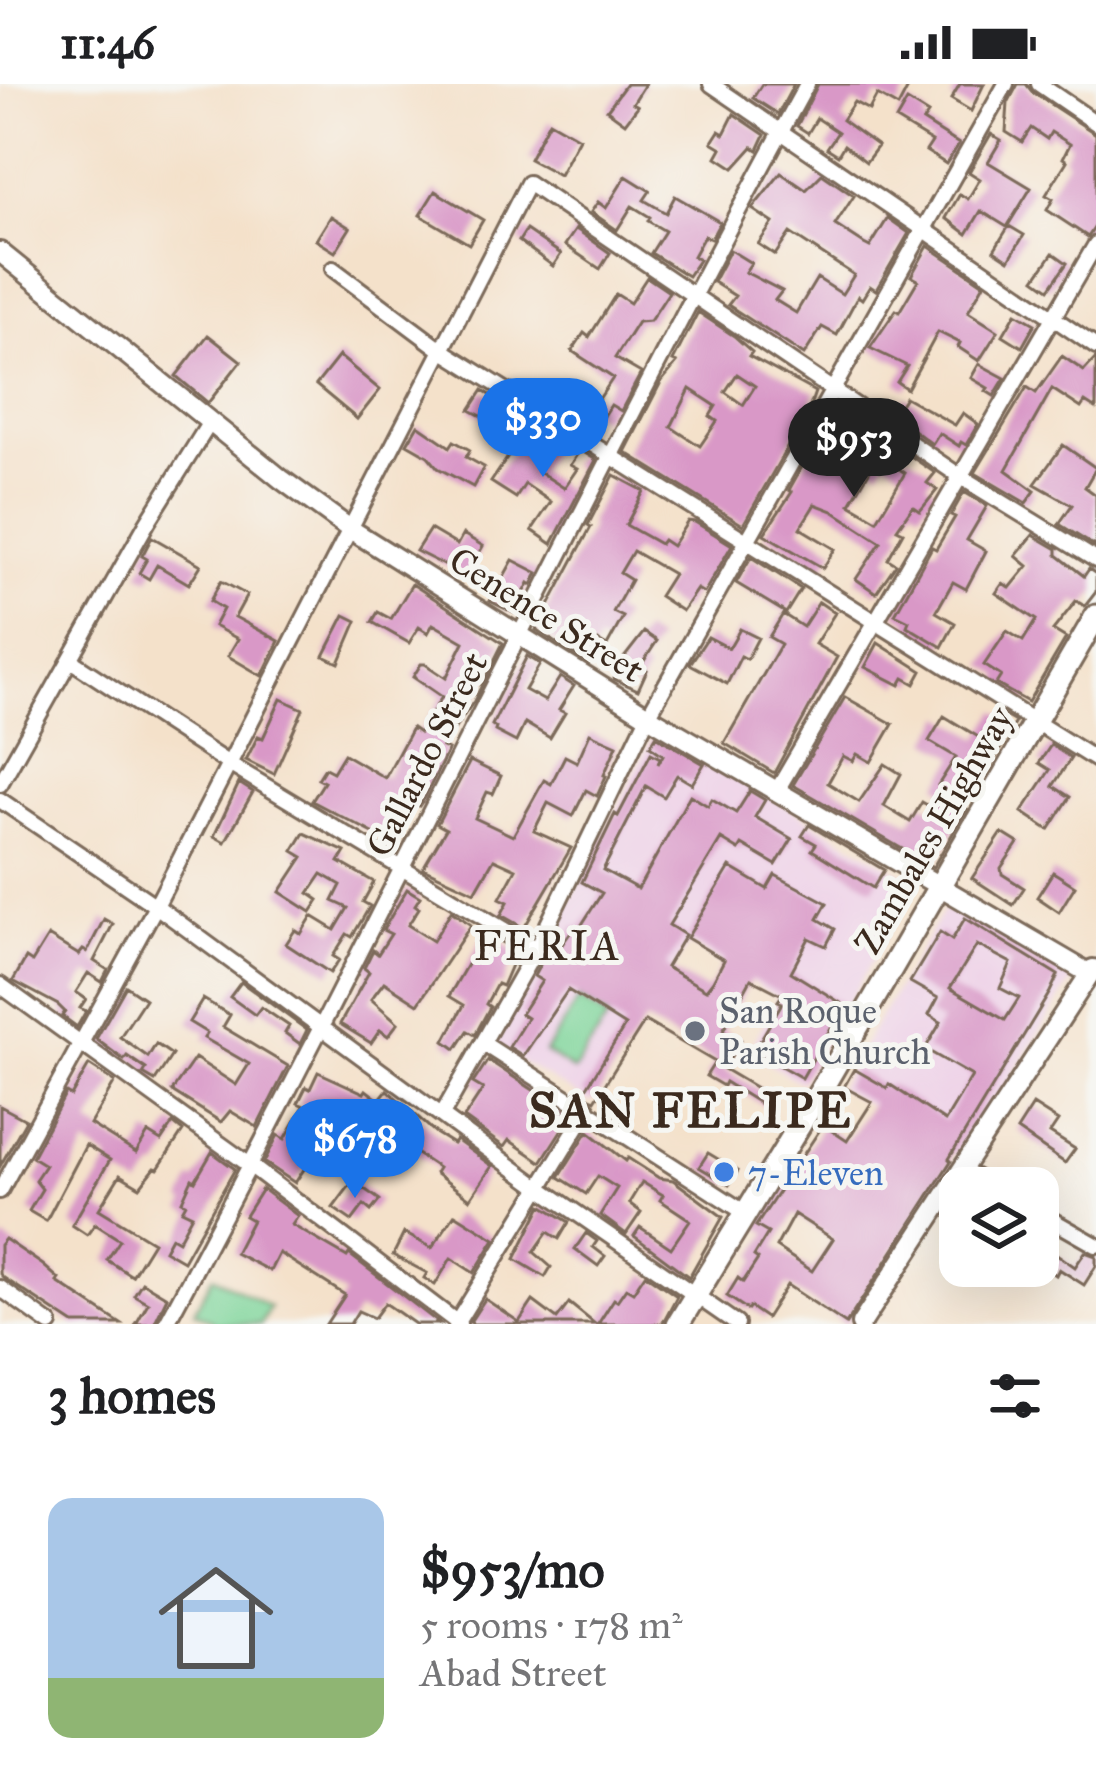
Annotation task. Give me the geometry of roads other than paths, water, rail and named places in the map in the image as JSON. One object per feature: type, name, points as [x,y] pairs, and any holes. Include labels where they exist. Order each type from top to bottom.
[{"type":"main road","name":"Zambales Highway","points":[[678,1324],[1096,616]]},
{"type":"street","points":[[710,84],[1096,347]]},
{"type":"street","name":"Gallardo Street","points":[[166,1324],[324,1025],[693,296],[807,84]]},
{"type":"street","points":[[442,1113],[536,949],[649,716],[1006,84]]},
{"type":"street","points":[[1040,84],[1096,123]]},
{"type":"street","points":[[0,1191],[156,906],[528,183],[961,477],[1096,560]]},
{"type":"street","points":[[776,792],[1096,244]]},
{"type":"street","name":"Cenence Street","points":[[0,252],[350,529],[938,889],[1094,972]]},
{"type":"street","points":[[333,269],[440,349],[1096,760]]},
{"type":"street","points":[[0,784],[147,523],[210,422]]},
{"type":"street","points":[[70,660],[229,764],[536,949]]},
{"type":"street","points":[[0,800],[324,1025],[539,1186],[737,1324]]},
{"type":"street","points":[[962,1167],[1094,972]]},
{"type":"street","points":[[0,985],[458,1323],[588,1109]]},
{"type":"street","points":[[484,1044],[747,1214]]},
{"type":"street","points":[[861,1324],[939,1203]]},
{"type":"street","points":[[1059,1225],[1096,1245]]},
{"type":"street","points":[[0,1288],[50,1324]]},
{"type":"place","name":"San Roque Parish Church","points":[[695,1031]]},
{"type":"place","name":"7-Eleven","points":[[724,1172]]},
{"type":"district","name":"FERIA","points":[[548,945]]},
{"type":"district","name":"SAN FELIPE","points":[[691,1110]]}]
